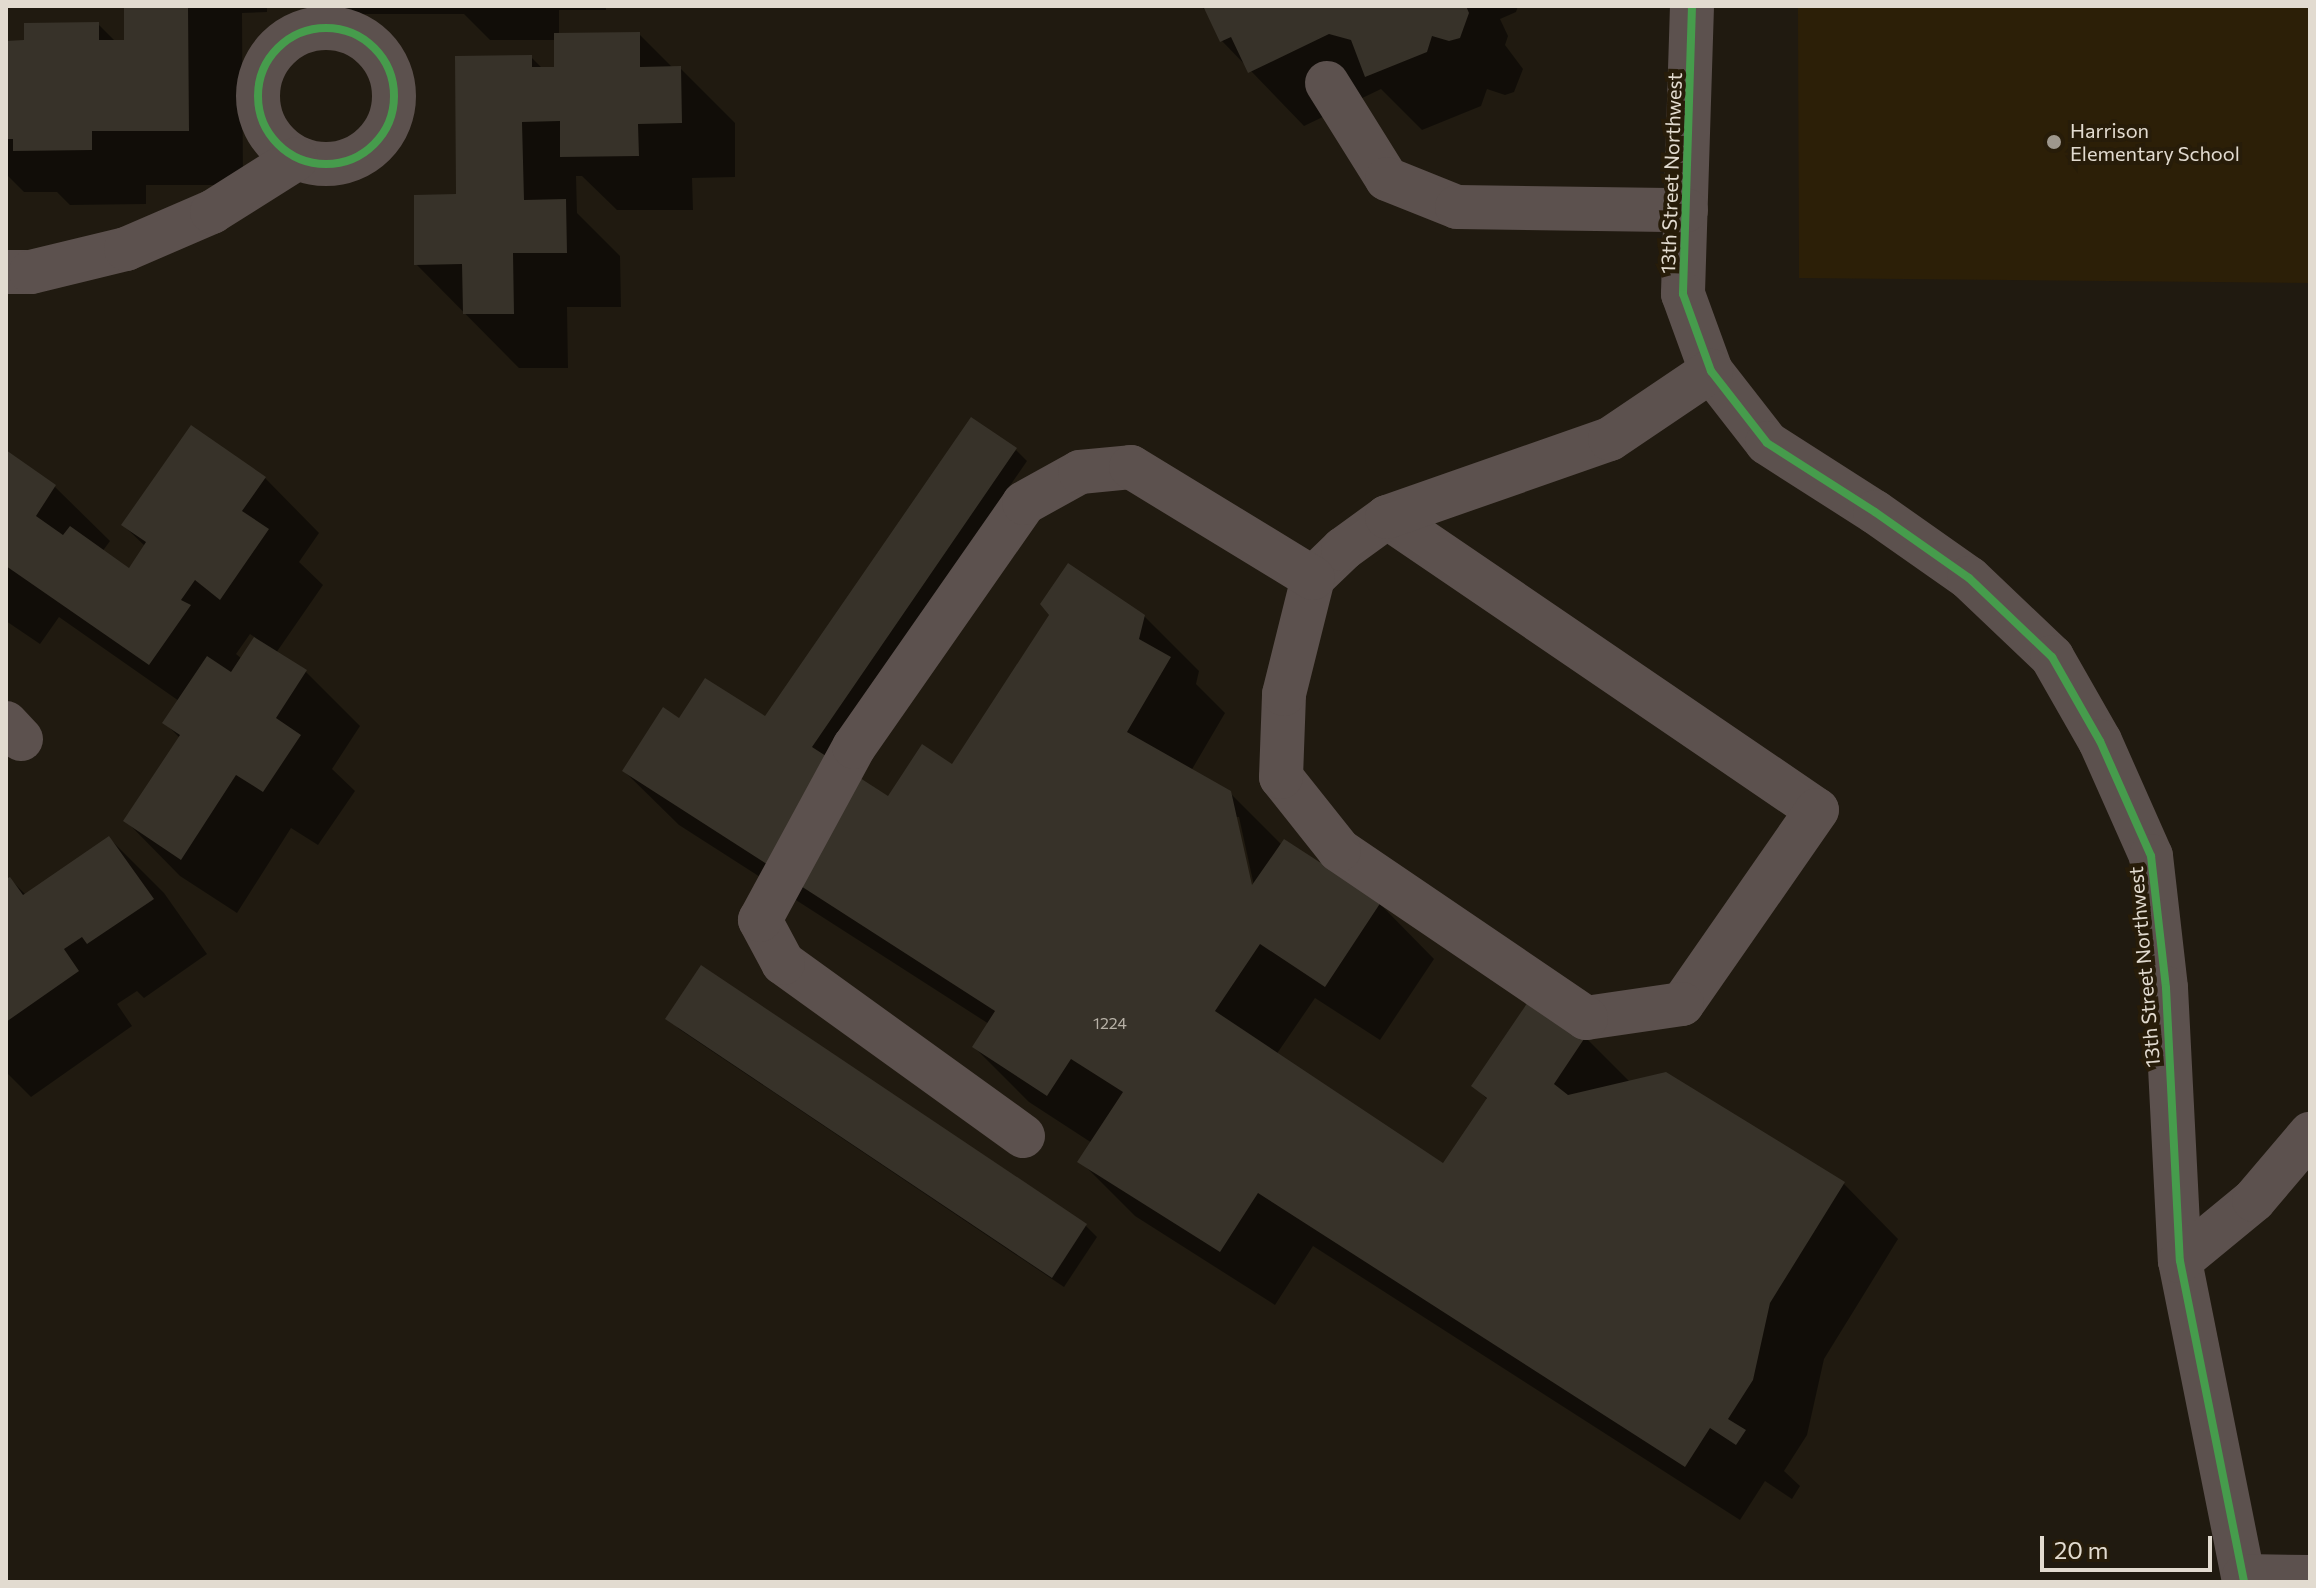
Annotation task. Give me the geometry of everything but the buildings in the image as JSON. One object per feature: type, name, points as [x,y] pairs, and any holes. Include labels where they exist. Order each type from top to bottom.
[{"type":"street","name":"13th Street Northwest","points":[[1692,6],[1683,294],[1711,371],[1767,443],[1875,512],[1969,578],[2052,657],[2100,741],[2151,856],[2166,988],[2180,1261],[2244,1579]]},
{"type":"street","points":[[1327,83],[1387,179],[1457,207],[1686,210]]},
{"type":"street","points":[[6,272],[31,272],[126,249],[212,212],[296,159]]},
{"type":"street","points":[[1387,517],[1817,810],[1682,1004],[1586,1018],[1339,850],[1281,777],[1284,694],[1313,578],[1387,517],[1610,439],[1711,371]]},
{"type":"street","points":[[1023,1136],[783,963],[760,920],[854,747],[1024,503],[1080,472],[1131,467],[1313,578]]},
{"type":"street","points":[[2180,1261],[2254,1200],[2310,1134]]},
{"type":"street","points":[[2244,1579],[2310,1577]]},
{"type":"shaded area","name":"Harrison Elementary School","points":[[1798,6],[2310,6],[2310,283],[1799,278]]},
{"type":"cycle path","points":[[1692,6],[1683,294],[1711,371],[1767,443],[1875,512],[1969,578],[2052,657],[2100,741],[2151,856],[2166,988],[2180,1261],[2244,1582]]},
{"type":"cycle path","points":[[326,28],[352,33],[374,48],[389,70],[394,96],[389,122],[374,144],[352,159],[326,164],[300,159],[278,144],[263,122],[258,96],[263,70],[278,48],[300,33],[326,28]]},
{"type":"place","name":"Harrison Elementary School","points":[[2054,142]]}]
